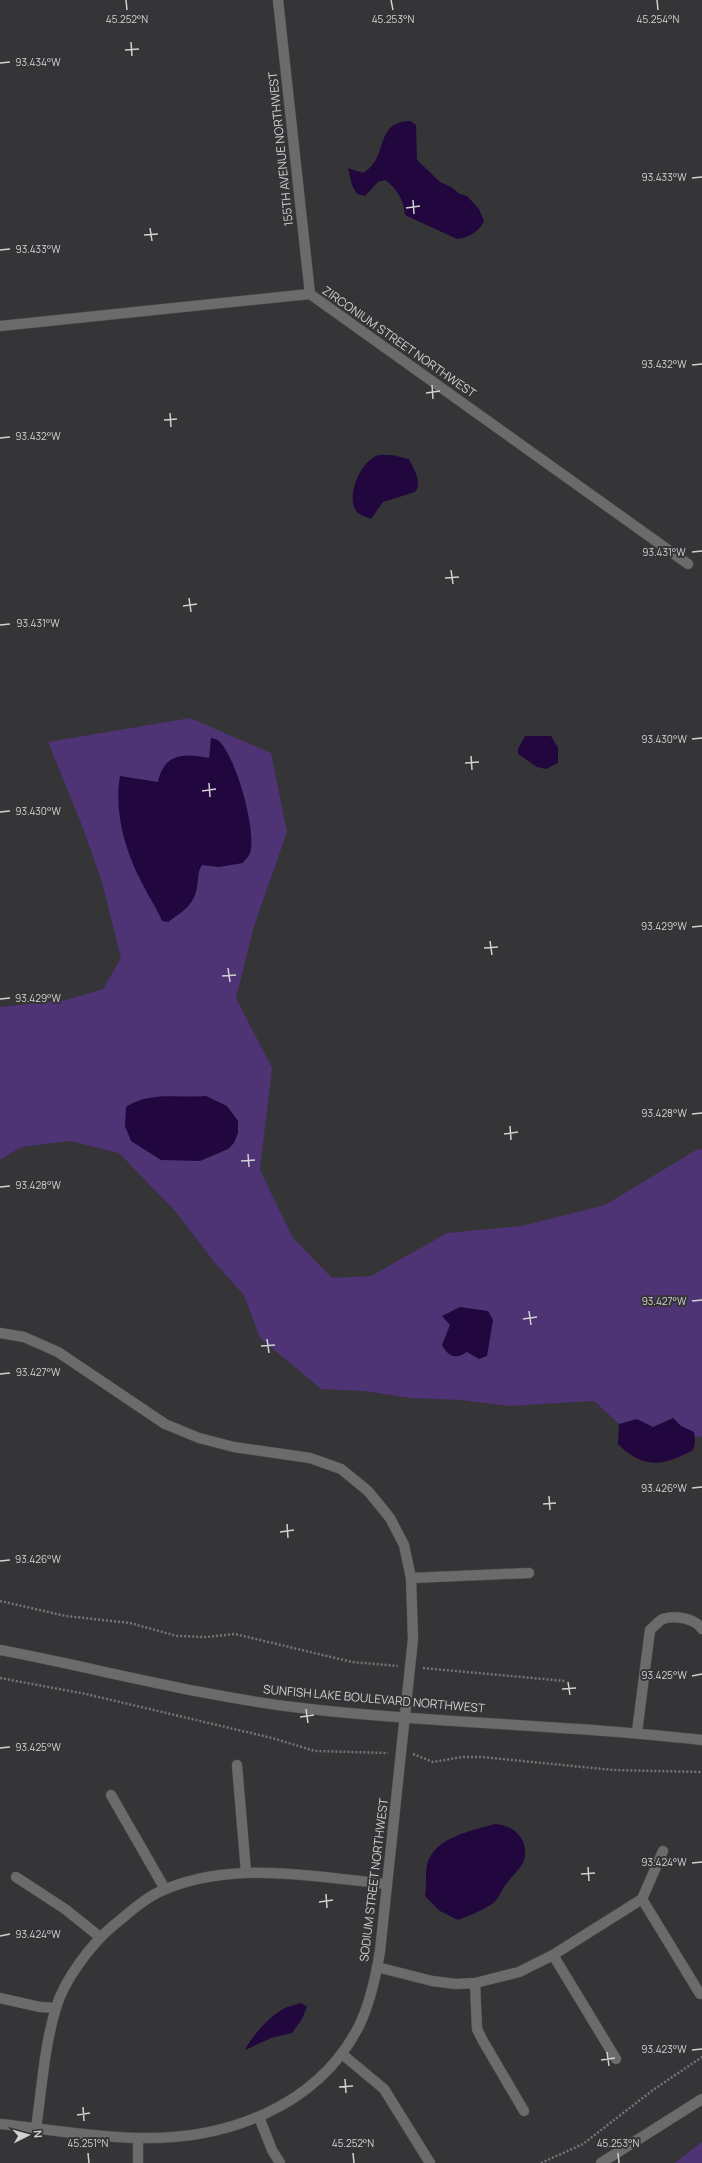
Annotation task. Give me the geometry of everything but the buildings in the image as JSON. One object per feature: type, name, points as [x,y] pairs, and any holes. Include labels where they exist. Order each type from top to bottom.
[{"type":"street","name":"155TH AVENUE NORTHWEST","points":[[278,0],[310,294]]},
{"type":"street","name":"ZIRCONIUM STREET NORTHWEST","points":[[0,326],[310,294],[688,564]]},
{"type":"street","points":[[0,1333],[24,1337],[58,1352],[165,1424],[199,1438],[234,1447],[310,1458],[341,1469],[368,1491],[390,1518],[404,1545],[411,1578],[413,1639],[405,1717]]},
{"type":"street","points":[[411,1578],[529,1573]]},
{"type":"street","points":[[637,1732],[650,1630],[662,1619],[679,1617],[699,1624],[702,1629]]},
{"type":"street","name":"SUNFISH LAKE BOULEVARD NORTHWEST","points":[[0,1650],[265,1704],[405,1717],[637,1732],[702,1740]]},
{"type":"street","name":"SODIUM STREET NORTHWEST","points":[[0,2124],[138,2138],[196,2135],[228,2128],[259,2117],[292,2100],[318,2079],[342,2054],[359,2025],[377,1967],[384,1927],[387,1884],[405,1717]]},
{"type":"street","points":[[237,1765],[246,1872]]},
{"type":"street","points":[[111,1795],[165,1889]]},
{"type":"street","points":[[377,1967],[432,1981],[456,1984],[475,1983],[519,1972],[553,1954],[642,1899],[663,1851]]},
{"type":"street","points":[[36,2128],[46,2048],[56,2008],[66,1986],[100,1937],[136,1907],[165,1889],[217,1874],[246,1872],[387,1884]]},
{"type":"street","points":[[16,1877],[65,1909],[100,1937]]},
{"type":"street","points":[[642,1899],[700,1994]]},
{"type":"street","points":[[553,1954],[616,2060]]},
{"type":"street","points":[[475,1983],[478,2029],[483,2041],[524,2111]]},
{"type":"street","points":[[0,1998],[40,2007],[56,2008]]},
{"type":"street","points":[[342,2054],[384,2089],[430,2163]]},
{"type":"street","points":[[601,2163],[702,2099]]},
{"type":"street","points":[[259,2117],[272,2150],[280,2163]]},
{"type":"street","points":[[138,2138],[138,2163]]},
{"type":"path","points":[[0,1601],[66,1616],[130,1623],[177,1636],[206,1637],[235,1634],[352,1662],[565,1681]]},
{"type":"path","points":[[0,1678],[86,1694],[272,1738],[315,1751],[418,1754],[434,1762],[462,1757],[482,1757],[612,1770],[702,1772]]},
{"type":"path","points":[[541,2163],[583,2144],[653,2090],[702,2057]]},
{"type":"shaded area","points":[[410,121],[416,125],[417,160],[440,182],[451,187],[460,194],[467,196],[479,209],[484,221],[477,231],[469,236],[457,239],[405,215],[399,195],[385,180],[378,182],[365,196],[357,194],[352,185],[348,168],[363,173],[377,159],[386,134],[391,127],[398,123]]},
{"type":"shaded area","points":[[392,455],[409,459],[418,480],[417,488],[415,492],[383,502],[371,519],[357,512],[354,506],[353,498],[356,481],[370,460],[376,456]]},
{"type":"shaded area","points":[[190,718],[271,753],[287,832],[254,926],[236,998],[272,1068],[260,1170],[293,1238],[332,1278],[371,1276],[447,1233],[521,1226],[605,1205],[696,1150],[702,1149],[702,1437],[619,1424],[594,1401],[509,1406],[462,1400],[411,1398],[364,1391],[321,1389],[260,1338],[244,1295],[215,1263],[176,1212],[119,1153],[70,1141],[21,1147],[0,1160],[0,1007],[66,1000],[103,989],[121,958],[102,882],[83,828],[48,742]]},
{"type":"shaded area","points":[[525,736],[551,736],[558,748],[558,763],[546,769],[537,767],[518,754],[518,749]]},
{"type":"shaded area","points":[[211,738],[218,740],[226,750],[244,795],[250,828],[250,853],[243,863],[219,867],[202,865],[200,868],[196,893],[191,903],[168,922],[162,921],[158,911],[144,888],[126,845],[120,817],[120,776],[158,782],[165,765],[176,757],[200,756],[209,758]]},
{"type":"shaded area","points":[[206,1096],[227,1106],[238,1121],[238,1133],[234,1143],[228,1149],[200,1161],[161,1160],[131,1141],[125,1126],[126,1107],[135,1102],[154,1097]]},
{"type":"shaded area","points":[[460,1307],[488,1311],[493,1320],[487,1356],[479,1359],[467,1352],[459,1356],[452,1356],[442,1345],[450,1325],[442,1316]]},
{"type":"shaded area","points":[[673,1418],[681,1426],[694,1432],[695,1442],[693,1450],[673,1459],[654,1463],[646,1462],[637,1458],[618,1444],[619,1424],[637,1419],[653,1427]]},
{"type":"shaded area","points":[[495,1824],[507,1827],[517,1833],[524,1843],[525,1856],[520,1867],[506,1884],[496,1900],[484,1909],[458,1920],[440,1911],[425,1896],[426,1868],[431,1855],[445,1842],[455,1837]]},
{"type":"shaded area","points":[[301,2003],[307,2007],[302,2019],[292,2033],[271,2038],[245,2050],[256,2033],[272,2017],[285,2008]]},
{"type":"shaded area","points":[[702,2142],[702,2163],[674,2163]]}]
